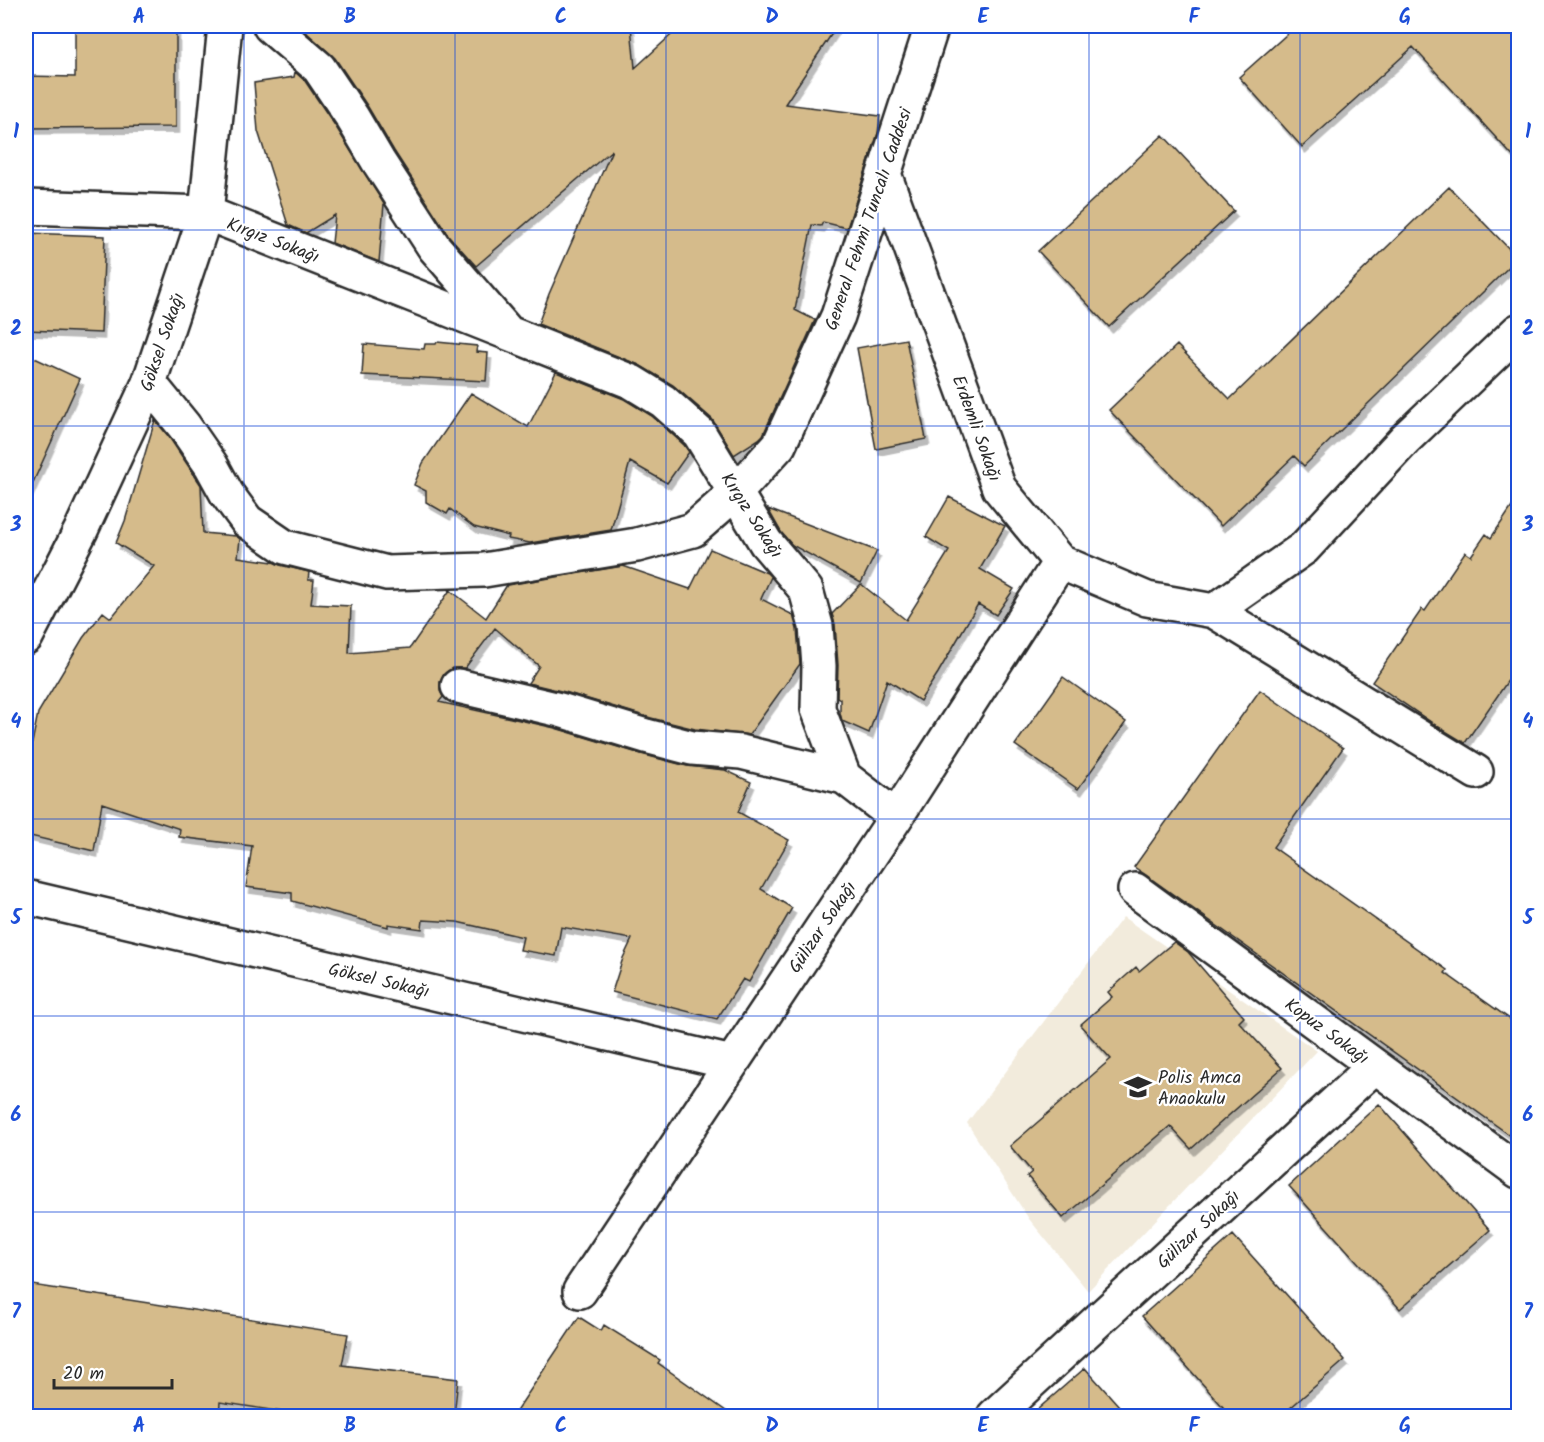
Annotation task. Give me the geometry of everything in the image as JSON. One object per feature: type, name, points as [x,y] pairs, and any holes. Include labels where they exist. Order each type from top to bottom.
[{"type":"street","name":"Göksel Sokağı","points":[[26,637],[81,530],[149,383],[206,213],[225,26]]},
{"type":"street","name":"Kırgız Sokağı","points":[[270,26],[319,68],[434,247],[509,332]]},
{"type":"street","name":"General Fehmi Tuncalı Caddesi","points":[[149,383],[184,426],[247,521],[285,547],[387,573],[484,570],[637,545],[693,530],[736,492],[779,445],[838,316],[932,26]]},
{"type":"street","name":"Erdemli Sokağı","points":[[884,174],[999,488],[1060,562],[1147,599],[1214,611]]},
{"type":"street","name":"Kırgız Sokağı","points":[[26,207],[206,213],[632,382],[663,400],[699,433],[766,543],[806,590],[816,626],[819,666],[818,709],[844,777]]},
{"type":"street","points":[[1476,772],[1214,611],[1304,548],[1405,439],[1518,331]]},
{"type":"street","name":"Gülizar Sokağı","points":[[580,1291],[896,816],[1060,562]]},
{"type":"street","points":[[459,686],[560,710],[692,748],[741,752],[844,777],[896,816]]},
{"type":"street","name":"Kopuz Sokağı","points":[[1135,890],[1518,1171]]},
{"type":"street","name":"Göksel Sokağı","points":[[26,897],[732,1062]]},
{"type":"street","name":"Gülizar Sokağı","points":[[994,1416],[1375,1066]]},
{"type":"shaded area","name":"Polis Amca Anaokulu","points":[[1123,917],[1317,1051],[1088,1291],[1029,1219],[967,1123]]},
{"type":"building","points":[[75,26],[176,26],[176,127],[26,128],[26,76],[75,77]]},
{"type":"building","points":[[310,26],[631,26],[635,68],[681,26],[837,26],[785,104],[880,116],[878,133],[847,228],[823,222],[821,226],[812,225],[795,310],[815,320],[763,435],[734,455],[712,419],[673,385],[639,365],[538,324],[612,150],[476,266],[449,236],[335,58],[307,33]]},
{"type":"building","points":[[1296,26],[1518,26],[1518,162],[1413,47],[1302,147],[1239,77]]},
{"type":"building","points":[[295,72],[305,81],[384,204],[379,262],[332,243],[335,215],[306,233],[288,225],[258,131],[254,83],[294,77]]},
{"type":"building","points":[[1163,135],[1234,211],[1109,327],[1038,251]]},
{"type":"building","points":[[1449,187],[1518,258],[1304,466],[1294,456],[1221,526],[1109,410],[1177,345],[1230,399]]},
{"type":"building","points":[[26,233],[105,236],[101,333],[26,330]]},
{"type":"building","points":[[906,339],[926,439],[876,449],[857,348]]},
{"type":"building","points":[[437,342],[477,346],[476,352],[488,353],[486,381],[362,375],[364,344],[424,349],[425,344],[436,344]]},
{"type":"building","points":[[26,354],[80,379],[26,498]]},
{"type":"building","points":[[556,372],[624,399],[652,416],[684,445],[689,452],[667,483],[630,462],[611,530],[530,543],[508,539],[509,536],[474,527],[450,509],[447,514],[426,502],[426,491],[414,485],[423,463],[471,393],[528,427]]},
{"type":"building","points":[[155,420],[201,485],[203,533],[236,536],[240,539],[238,557],[273,562],[309,572],[308,580],[314,580],[311,604],[351,606],[349,653],[410,648],[450,590],[486,618],[507,585],[623,566],[690,589],[710,549],[767,573],[771,577],[761,599],[793,615],[797,629],[800,664],[749,735],[695,729],[528,683],[539,666],[495,628],[465,668],[452,668],[444,674],[440,682],[443,697],[439,702],[555,728],[687,766],[725,770],[751,782],[738,812],[789,840],[761,889],[792,908],[749,982],[743,979],[717,1019],[612,992],[632,939],[561,927],[556,956],[520,950],[523,937],[457,922],[423,920],[422,929],[388,924],[388,927],[292,901],[292,893],[246,887],[252,846],[179,837],[180,829],[102,803],[94,851],[26,835],[28,748],[31,748],[38,713],[83,638],[103,612],[111,618],[154,566],[116,543],[125,521]]},
{"type":"building","points":[[949,497],[1005,526],[980,569],[1014,589],[996,615],[978,604],[920,701],[887,680],[869,733],[842,721],[840,699],[837,697],[838,665],[835,624],[832,614],[861,584],[906,620],[949,551],[926,537]]},
{"type":"building","points":[[1518,498],[1518,666],[1465,743],[1372,682],[1422,609],[1425,611],[1465,552],[1471,556],[1486,534],[1491,538]]},
{"type":"building","points":[[768,509],[877,551],[861,583],[792,545],[781,532]]},
{"type":"building","points":[[1063,677],[1126,722],[1078,789],[1015,745]]},
{"type":"building","points":[[1260,690],[1343,748],[1273,847],[1447,970],[1445,973],[1518,1025],[1518,1141],[1134,867]]},
{"type":"building","points":[[1174,942],[1188,952],[1244,1017],[1239,1022],[1282,1068],[1191,1149],[1170,1126],[1063,1218],[1027,1176],[1032,1172],[1010,1146],[1111,1059],[1080,1025],[1112,997],[1108,992],[1136,967],[1139,971]]},
{"type":"building","points":[[1379,1104],[1490,1230],[1400,1309],[1289,1186]]},
{"type":"building","points":[[1233,1235],[1345,1360],[1281,1416],[1231,1416],[1142,1316]]},
{"type":"building","points":[[26,1284],[348,1334],[342,1365],[458,1379],[454,1416],[308,1416],[220,1402],[219,1416],[26,1416]]},
{"type":"building","points":[[579,1317],[601,1331],[604,1325],[660,1360],[658,1363],[733,1416],[513,1416]]},
{"type":"building","points":[[1085,1368],[1128,1416],[1030,1416]]},
{"type":"place","name":"Polis Amca Anaokulu","points":[[1138,1087]]}]
